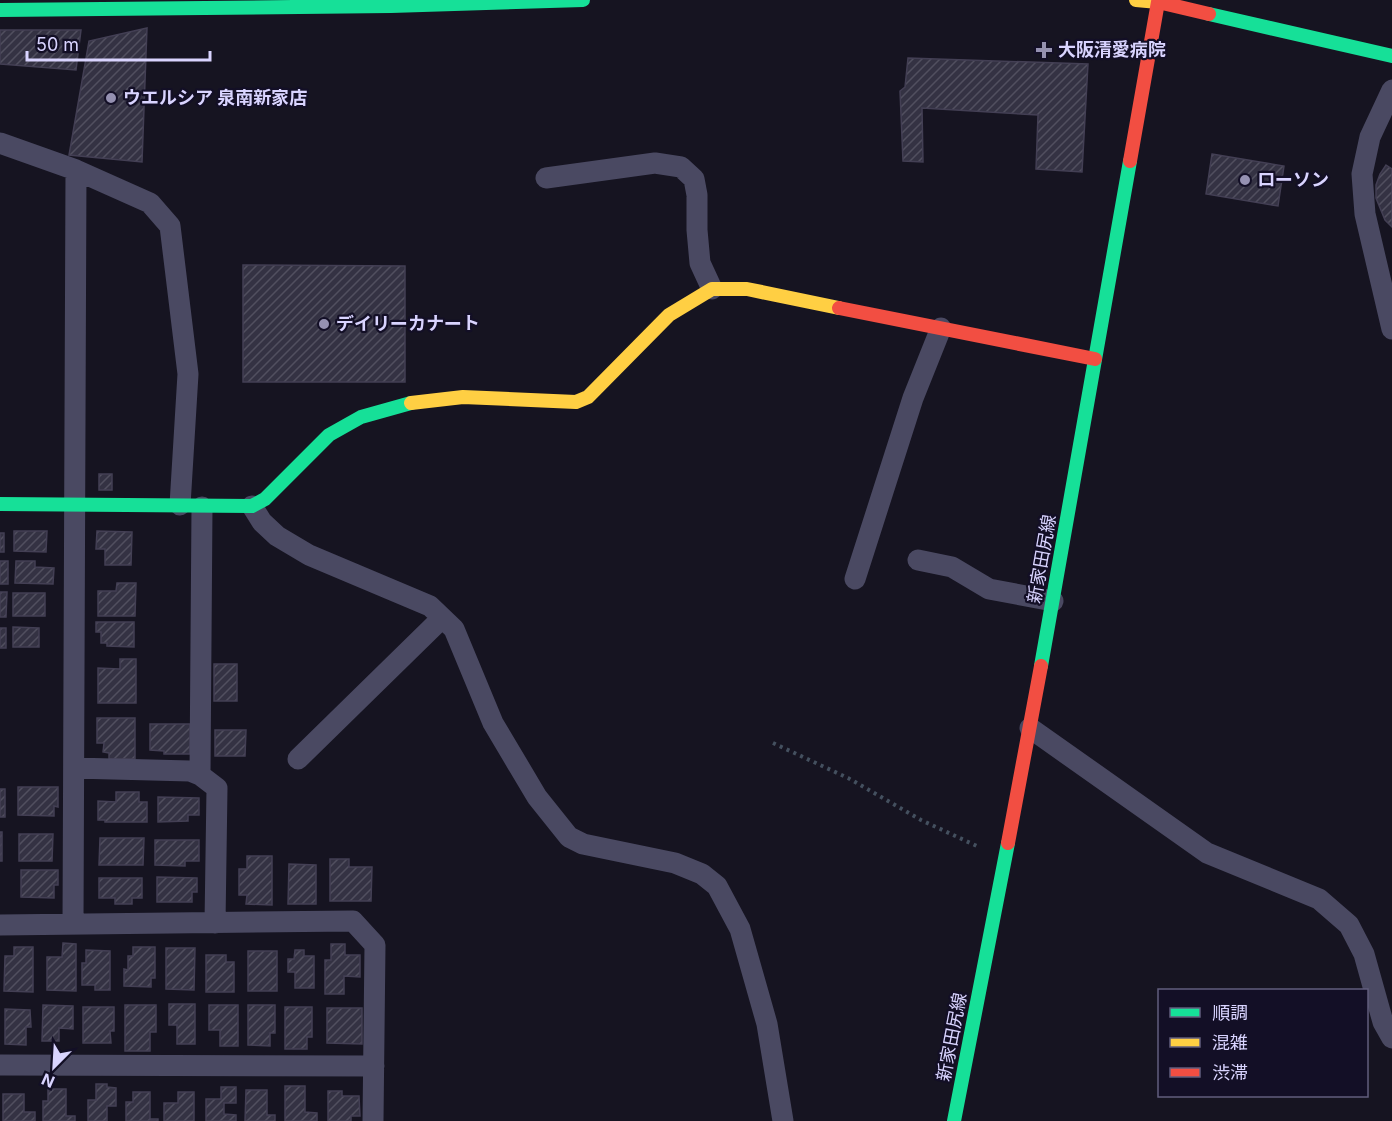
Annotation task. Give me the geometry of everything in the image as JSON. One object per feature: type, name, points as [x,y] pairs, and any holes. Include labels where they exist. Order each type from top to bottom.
[{"type":"main road","points":[[0,10],[391,6],[583,0]]},
{"type":"main road","points":[[1136,0],[1158,1],[1392,56]]},
{"type":"main road","name":"新家田尻線","points":[[954,1121],[1030,728],[1158,1]]},
{"type":"main road","points":[[0,504],[252,506],[265,499],[329,435],[361,417],[410,404],[464,397],[576,402],[588,397],[669,315],[712,289],[747,289],[1095,359]]},
{"type":"street","points":[[1392,90],[1370,137],[1362,174],[1365,214],[1392,329]]},
{"type":"street","points":[[0,143],[76,170],[150,203],[170,226],[188,374],[180,505]]},
{"type":"street","points":[[546,178],[655,163],[681,167],[694,179],[697,195],[700,263],[712,289]]},
{"type":"street","points":[[73,924],[76,170]]},
{"type":"street","points":[[855,579],[913,398],[941,328]]},
{"type":"street","points":[[252,506],[262,522],[277,536],[309,555],[430,606],[454,629],[493,723],[537,797],[569,837],[583,844],[675,863],[702,874],[717,885],[740,929],[764,1014],[783,1121]]},
{"type":"street","points":[[200,775],[202,507]]},
{"type":"street","points":[[918,560],[952,567],[989,589],[1053,601]]},
{"type":"street","points":[[298,759],[442,618]]},
{"type":"street","points":[[1030,728],[1207,853],[1319,899],[1349,925],[1364,954],[1383,1022],[1392,1038]]},
{"type":"street","points":[[74,768],[190,771],[200,775],[217,788],[215,923]]},
{"type":"street","points":[[0,925],[352,921],[375,945],[373,1121]]},
{"type":"street","points":[[0,1065],[374,1066]]},
{"type":"path","points":[[773,743],[848,777],[921,820],[1004,859]]},
{"type":"building","name":"ウエルシア 泉南新家店","points":[[147,28],[142,162],[69,155],[89,41]]},
{"type":"building","points":[[0,30],[81,30],[76,70],[0,64]]},
{"type":"building","points":[[908,58],[1088,64],[1082,172],[1036,169],[1038,115],[922,108],[923,162],[903,161],[900,91],[905,87]]},
{"type":"building","name":"ローソン","points":[[1212,154],[1284,166],[1278,206],[1206,194]]},
{"type":"building","points":[[1386,165],[1392,169],[1392,227],[1385,220],[1376,198],[1376,185]]},
{"type":"building","name":"デイリーカナート","points":[[243,265],[405,266],[405,382],[243,382]]},
{"type":"building","points":[[99,474],[112,474],[112,490],[99,490]]},
{"type":"building","points":[[14,531],[47,531],[46,552],[14,551]]},
{"type":"building","points":[[97,531],[132,532],[131,565],[105,565],[105,549],[96,549]]},
{"type":"building","points":[[0,533],[4,533],[4,552],[0,552]]},
{"type":"building","points":[[0,561],[8,561],[8,584],[0,584]]},
{"type":"building","points":[[16,561],[35,561],[35,567],[54,568],[53,584],[15,583]]},
{"type":"building","points":[[117,583],[136,583],[135,616],[98,616],[98,591],[116,591]]},
{"type":"building","points":[[0,592],[7,592],[6,617],[0,617]]},
{"type":"building","points":[[13,593],[45,593],[45,616],[13,616]]},
{"type":"building","points":[[96,622],[134,622],[134,647],[107,646],[107,643],[101,643],[101,632],[96,632]]},
{"type":"building","points":[[13,627],[39,628],[39,647],[13,647]]},
{"type":"building","points":[[0,628],[6,628],[6,648],[0,648]]},
{"type":"building","points":[[120,659],[136,659],[136,703],[98,703],[98,668],[120,669]]},
{"type":"building","points":[[214,664],[237,664],[237,701],[214,701]]},
{"type":"building","points":[[97,718],[135,718],[135,759],[109,759],[109,753],[103,752],[104,743],[97,743]]},
{"type":"building","points":[[150,724],[190,724],[190,754],[164,754],[164,751],[150,750]]},
{"type":"building","points":[[215,730],[246,730],[245,756],[215,756]]},
{"type":"building","points":[[18,787],[58,787],[58,807],[54,806],[54,816],[18,815]]},
{"type":"building","points":[[0,789],[5,789],[5,817],[0,817]]},
{"type":"building","points":[[116,792],[139,792],[139,802],[147,802],[147,822],[98,820],[98,801],[116,802]]},
{"type":"building","points":[[158,797],[199,798],[199,815],[188,815],[188,821],[158,822]]},
{"type":"building","points":[[0,832],[2,832],[2,861],[0,861]]},
{"type":"building","points":[[19,834],[53,834],[52,861],[19,861]]},
{"type":"building","points":[[100,838],[144,838],[143,865],[99,865]]},
{"type":"building","points":[[155,840],[199,840],[199,861],[185,861],[185,866],[155,865]]},
{"type":"building","points":[[247,856],[272,856],[272,905],[246,904],[247,895],[239,895],[239,869],[247,869]]},
{"type":"building","points":[[330,859],[349,859],[349,867],[372,867],[371,901],[330,901]]},
{"type":"building","points":[[289,864],[316,865],[316,904],[288,904]]},
{"type":"building","points":[[21,870],[58,870],[58,885],[54,885],[54,898],[21,897]]},
{"type":"building","points":[[157,877],[197,878],[197,892],[192,892],[192,902],[157,902]]},
{"type":"building","points":[[99,878],[142,878],[142,898],[132,898],[132,904],[115,904],[115,898],[99,898]]},
{"type":"building","points":[[63,943],[76,944],[76,991],[47,990],[47,957],[62,957]]},
{"type":"building","points":[[331,944],[345,944],[345,955],[360,955],[360,977],[344,976],[344,994],[325,994],[325,960],[331,960]]},
{"type":"building","points":[[14,947],[33,947],[33,992],[4,991],[5,956],[14,956]]},
{"type":"building","points":[[133,947],[155,947],[155,978],[151,978],[151,987],[124,986],[124,969],[128,970],[128,956],[133,956]]},
{"type":"building","points":[[166,948],[195,948],[194,990],[166,989]]},
{"type":"building","points":[[86,950],[110,951],[110,990],[95,990],[95,985],[82,985],[82,963],[86,963]]},
{"type":"building","points":[[295,950],[304,950],[304,956],[314,956],[314,988],[295,988],[295,972],[288,972],[288,959],[294,959]]},
{"type":"building","points":[[248,951],[277,951],[277,991],[248,991]]},
{"type":"building","points":[[206,955],[226,955],[226,962],[234,962],[234,992],[206,992]]},
{"type":"building","points":[[169,1004],[195,1004],[195,1044],[177,1044],[177,1025],[169,1025]]},
{"type":"building","points":[[43,1005],[73,1006],[73,1029],[59,1028],[59,1041],[42,1041]]},
{"type":"building","points":[[125,1005],[156,1005],[156,1032],[150,1032],[150,1051],[125,1051]]},
{"type":"building","points":[[209,1005],[238,1005],[238,1046],[220,1046],[220,1030],[209,1030]]},
{"type":"building","points":[[248,1005],[275,1005],[275,1033],[270,1033],[270,1046],[248,1045]]},
{"type":"building","points":[[83,1007],[114,1007],[114,1031],[110,1031],[111,1043],[83,1043]]},
{"type":"building","points":[[285,1007],[312,1007],[312,1037],[307,1037],[307,1049],[285,1049]]},
{"type":"building","points":[[327,1008],[362,1008],[362,1044],[327,1043]]},
{"type":"building","points":[[5,1009],[30,1010],[31,1027],[26,1027],[26,1045],[5,1044]]},
{"type":"building","points":[[96,1084],[107,1084],[107,1087],[116,1088],[116,1106],[107,1106],[107,1121],[88,1121],[88,1100],[96,1100]]},
{"type":"building","points":[[285,1086],[305,1086],[305,1112],[317,1113],[317,1121],[285,1121]]},
{"type":"building","points":[[221,1087],[236,1087],[236,1103],[224,1103],[224,1114],[236,1115],[236,1121],[206,1121],[206,1099],[221,1099]]},
{"type":"building","points":[[48,1089],[66,1089],[66,1116],[75,1116],[75,1121],[43,1121],[43,1101],[48,1101]]},
{"type":"building","points":[[246,1090],[267,1090],[267,1115],[275,1115],[275,1121],[245,1121]]},
{"type":"building","points":[[328,1091],[342,1091],[342,1096],[359,1096],[360,1116],[351,1116],[351,1121],[328,1121]]},
{"type":"building","points":[[133,1092],[150,1092],[150,1119],[158,1119],[158,1121],[126,1121],[126,1102],[133,1102]]},
{"type":"building","points":[[178,1092],[194,1092],[194,1121],[164,1121],[164,1103],[178,1103]]},
{"type":"building","points":[[3,1094],[24,1094],[24,1112],[35,1112],[35,1121],[3,1121]]},
{"type":"traffic: fast","points":[[0,10],[391,6],[583,0]]},
{"type":"traffic: fast","points":[[1209,14],[1392,56]]},
{"type":"traffic: fast","points":[[1041,666],[1130,161]]},
{"type":"traffic: fast","points":[[0,504],[252,506],[265,499],[329,435],[361,417],[411,403]]},
{"type":"traffic: fast","points":[[954,1121],[1008,843]]},
{"type":"traffic: slow","points":[[1136,0],[1158,2],[1158,0]]},
{"type":"traffic: slow","points":[[411,403],[463,397],[576,402],[588,397],[669,315],[712,289],[747,289],[839,308]]},
{"type":"traffic: jam","points":[[1130,161],[1158,2],[1209,14]]},
{"type":"traffic: jam","points":[[839,308],[1095,359]]},
{"type":"traffic: jam","points":[[1008,843],[1041,666]]},
{"type":"place","name":"大阪清愛病院","points":[[1044,50]]},
{"type":"place","name":"ウエルシア 泉南新家店","points":[[111,98]]},
{"type":"place","name":"ローソン","points":[[1245,180]]},
{"type":"place","name":"デイリーカナート","points":[[324,324]]}]
